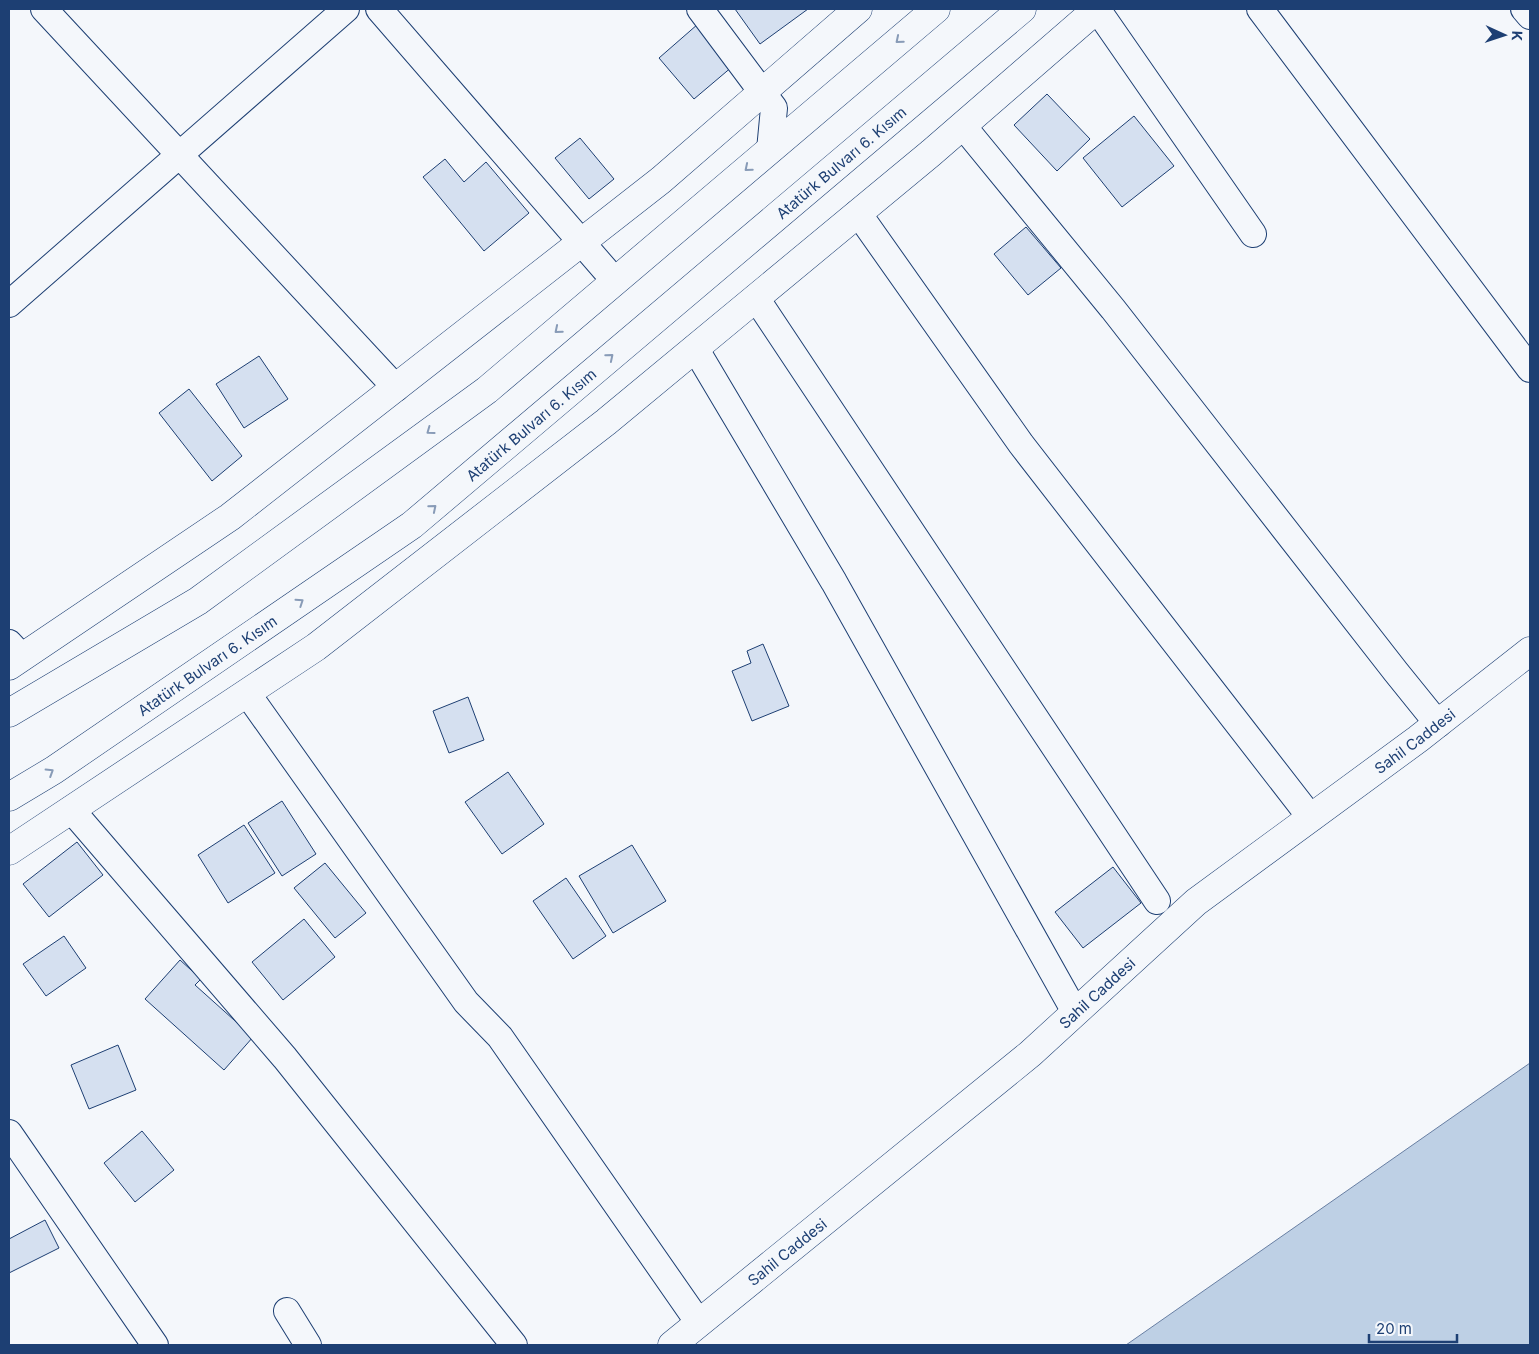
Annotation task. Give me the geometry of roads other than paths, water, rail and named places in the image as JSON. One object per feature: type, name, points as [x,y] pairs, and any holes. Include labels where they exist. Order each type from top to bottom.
[{"type":"main road","points":[[13,655],[230,517],[661,180],[858,9]]},
{"type":"main road","points":[[9,713],[198,601],[487,390],[936,9]]},
{"type":"main road","name":"Atatürk Bulvarı 6. Kısım","points":[[9,797],[54,770],[412,525],[1022,9]]},
{"type":"main road","points":[[9,851],[316,647],[606,422],[963,126],[1097,9]]},
{"type":"main road","name":"Sahil Caddesi","points":[[672,1345],[1030,1054],[1196,902],[1438,724],[1530,651]]},
{"type":"street","points":[[44,9],[396,388]]},
{"type":"street","points":[[9,304],[346,9]]},
{"type":"street","points":[[379,9],[582,242],[586,250],[615,281]]},
{"type":"street","points":[[700,9],[774,108],[770,150]]},
{"type":"street","points":[[1097,9],[1253,234]]},
{"type":"street","points":[[1260,9],[1530,369]]},
{"type":"street","points":[[1524,9],[1530,16]]},
{"type":"street","points":[[963,126],[1113,309],[1438,724]]},
{"type":"street","points":[[858,213],[1021,444],[1311,818]]},
{"type":"street","points":[[756,298],[1156,902]]},
{"type":"street","points":[[695,348],[834,582],[1075,1012]]},
{"type":"street","points":[[247,693],[466,1002],[500,1037],[699,1324]]},
{"type":"street","points":[[72,809],[74,814],[285,1058],[514,1345]]},
{"type":"street","points":[[9,1133],[155,1345]]},
{"type":"street","points":[[287,1312],[308,1345]]},
{"type":"water","points":[[1530,1063],[1530,1345],[1126,1345]]}]
